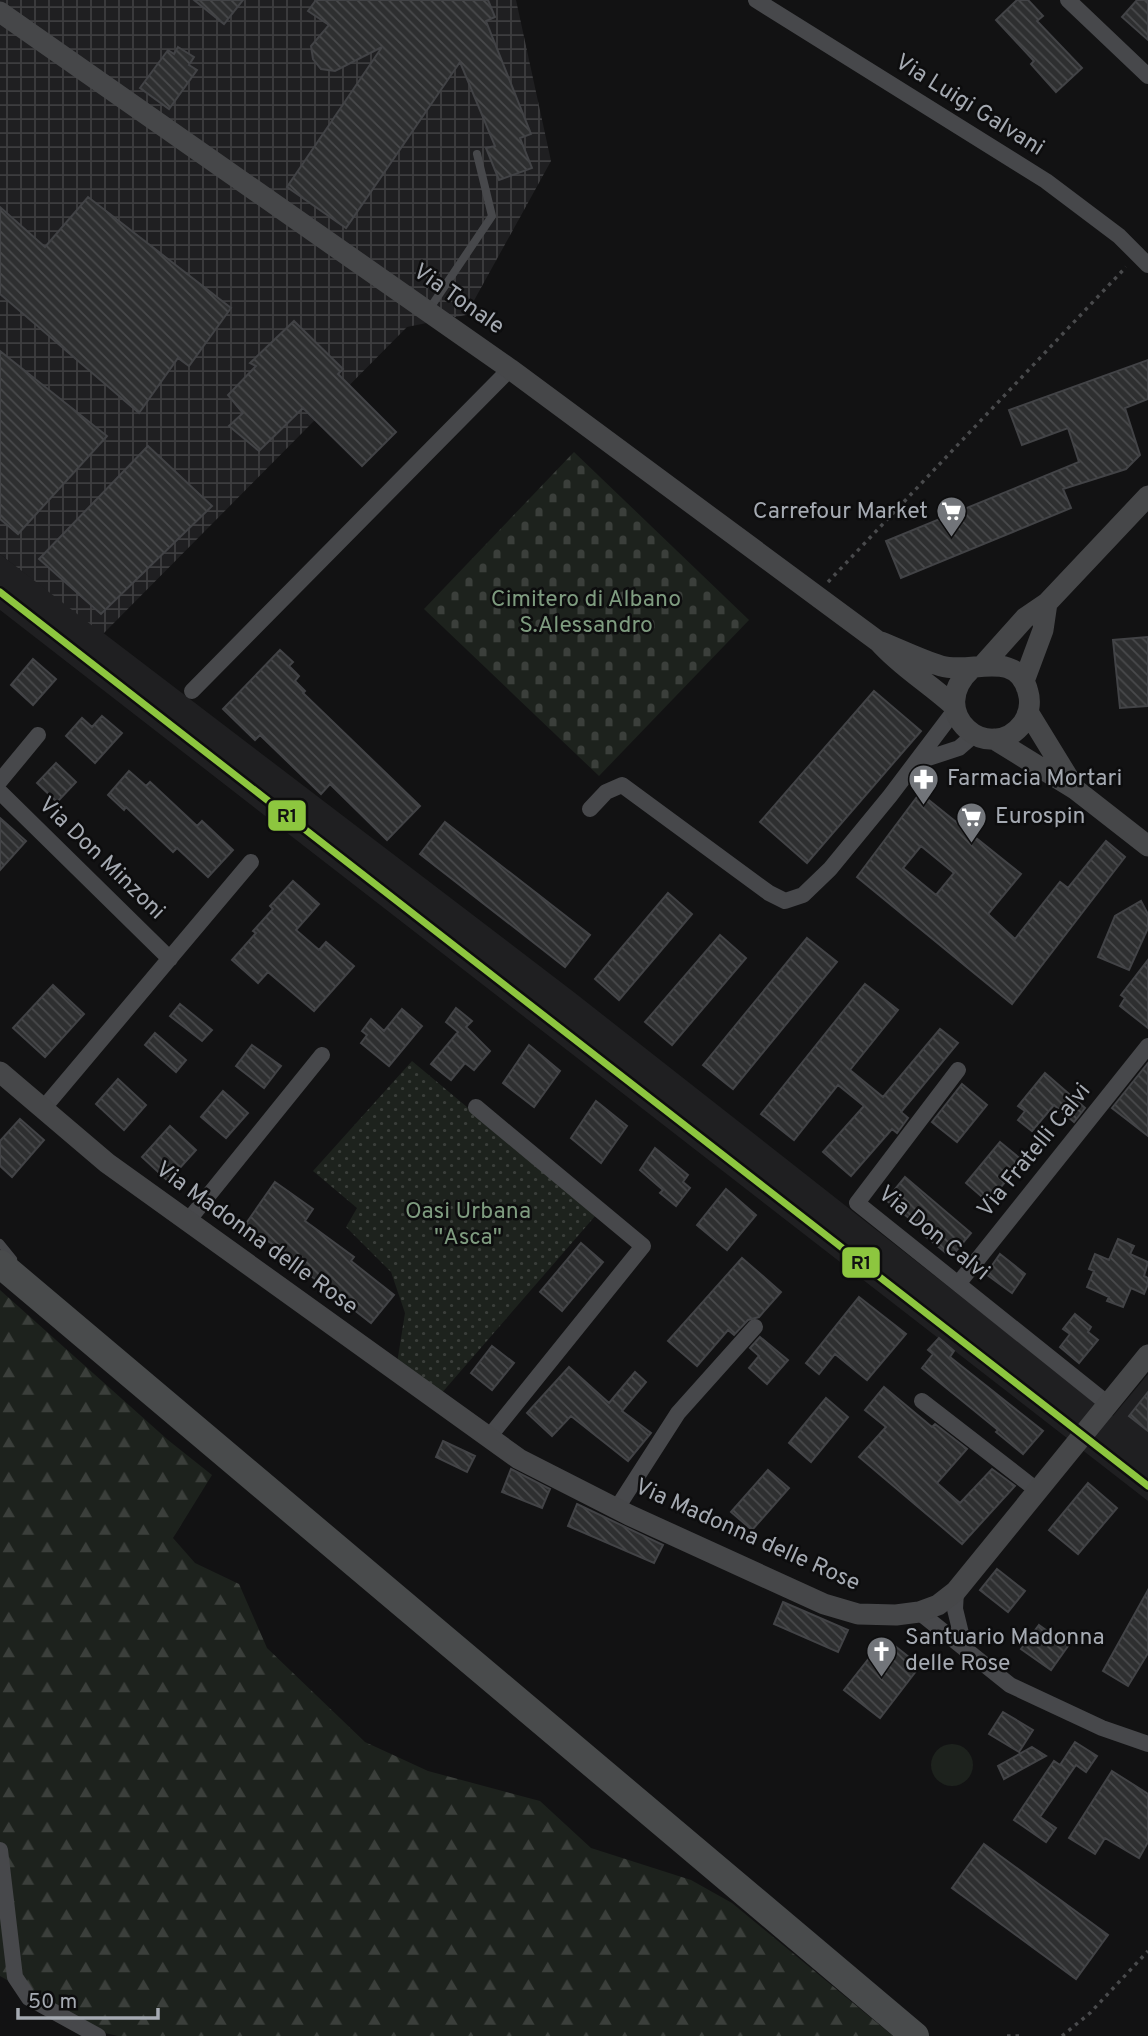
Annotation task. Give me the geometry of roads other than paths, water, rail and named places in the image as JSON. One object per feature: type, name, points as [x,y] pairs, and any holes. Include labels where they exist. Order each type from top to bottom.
[{"type":"highway","points":[[0,1264],[915,2036]]},
{"type":"main road","name":"Via Tonale","points":[[0,12],[510,369],[816,595],[879,642],[897,663],[933,687],[954,708],[964,727],[1075,789],[1148,846]]},
{"type":"main road","points":[[954,708],[957,685],[1025,618],[1047,603],[1148,496]]},
{"type":"main road","points":[[1024,681],[1043,629],[1047,603]]},
{"type":"main road","name":"Via Tonale","points":[[879,642],[943,667],[976,668],[1001,665],[1013,670],[1024,681],[1030,698],[1028,712],[1075,789]]},
{"type":"main road","points":[[984,737],[1017,730],[1028,712]]},
{"type":"main road","name":"Via Madonna delle Rose","points":[[0,1072],[42,1110],[187,1222],[519,1459],[617,1508],[824,1604],[858,1614],[919,1612]]},
{"type":"main road","points":[[919,1612],[938,1605],[956,1591],[1148,1355]]},
{"type":"street","name":"Via Luigi Galvani","points":[[756,0],[1046,181],[1119,236],[1143,260]]},
{"type":"street","points":[[1068,0],[1148,76]]},
{"type":"street","points":[[192,691],[510,369]]},
{"type":"street","points":[[590,809],[606,792],[622,785],[785,901],[803,895],[830,869],[916,762],[954,708]]},
{"type":"street","points":[[0,781],[38,735]]},
{"type":"street","points":[[916,762],[984,737]]},
{"type":"street","name":"Via Don Minzoni","points":[[0,792],[170,960]]},
{"type":"street","name":"Via Don Minzoni","points":[[42,1110],[251,862]]},
{"type":"street","name":"Via Fratelli Calvi","points":[[958,1284],[1148,1046]]},
{"type":"street","points":[[187,1222],[322,1055]]},
{"type":"street","name":"Via Don Calvi","points":[[958,1070],[856,1202],[1108,1404]]},
{"type":"street","points":[[476,1108],[643,1245],[489,1437]]},
{"type":"street","points":[[617,1508],[678,1413],[755,1326]]},
{"type":"street","points":[[922,1401],[1038,1491]]},
{"type":"street","points":[[956,1591],[955,1609],[964,1646]]},
{"type":"street","points":[[919,1612],[1010,1685],[1102,1728],[1148,1744]]},
{"type":"street","points":[[0,1850],[15,1977],[29,1998],[98,2036]]},
{"type":"lane","points":[[428,311],[492,216],[477,154]]},
{"type":"lane","points":[[0,1243],[48,1303]]},
{"type":"place","name":"Carrefour Market","points":[[951,539]]},
{"type":"place","name":"Farmacia Mortari","points":[[924,806]]},
{"type":"place","name":"Eurospin","points":[[972,844]]},
{"type":"place","name":"Santuario Madonna delle Rose","points":[[882,1678]]},
{"type":"park label","name":"Cimitero di Albano S.Alessandro","points":[[586,613]]},
{"type":"park label","name":"Oasi Urbana \"Asca\"","points":[[468,1225]]}]
